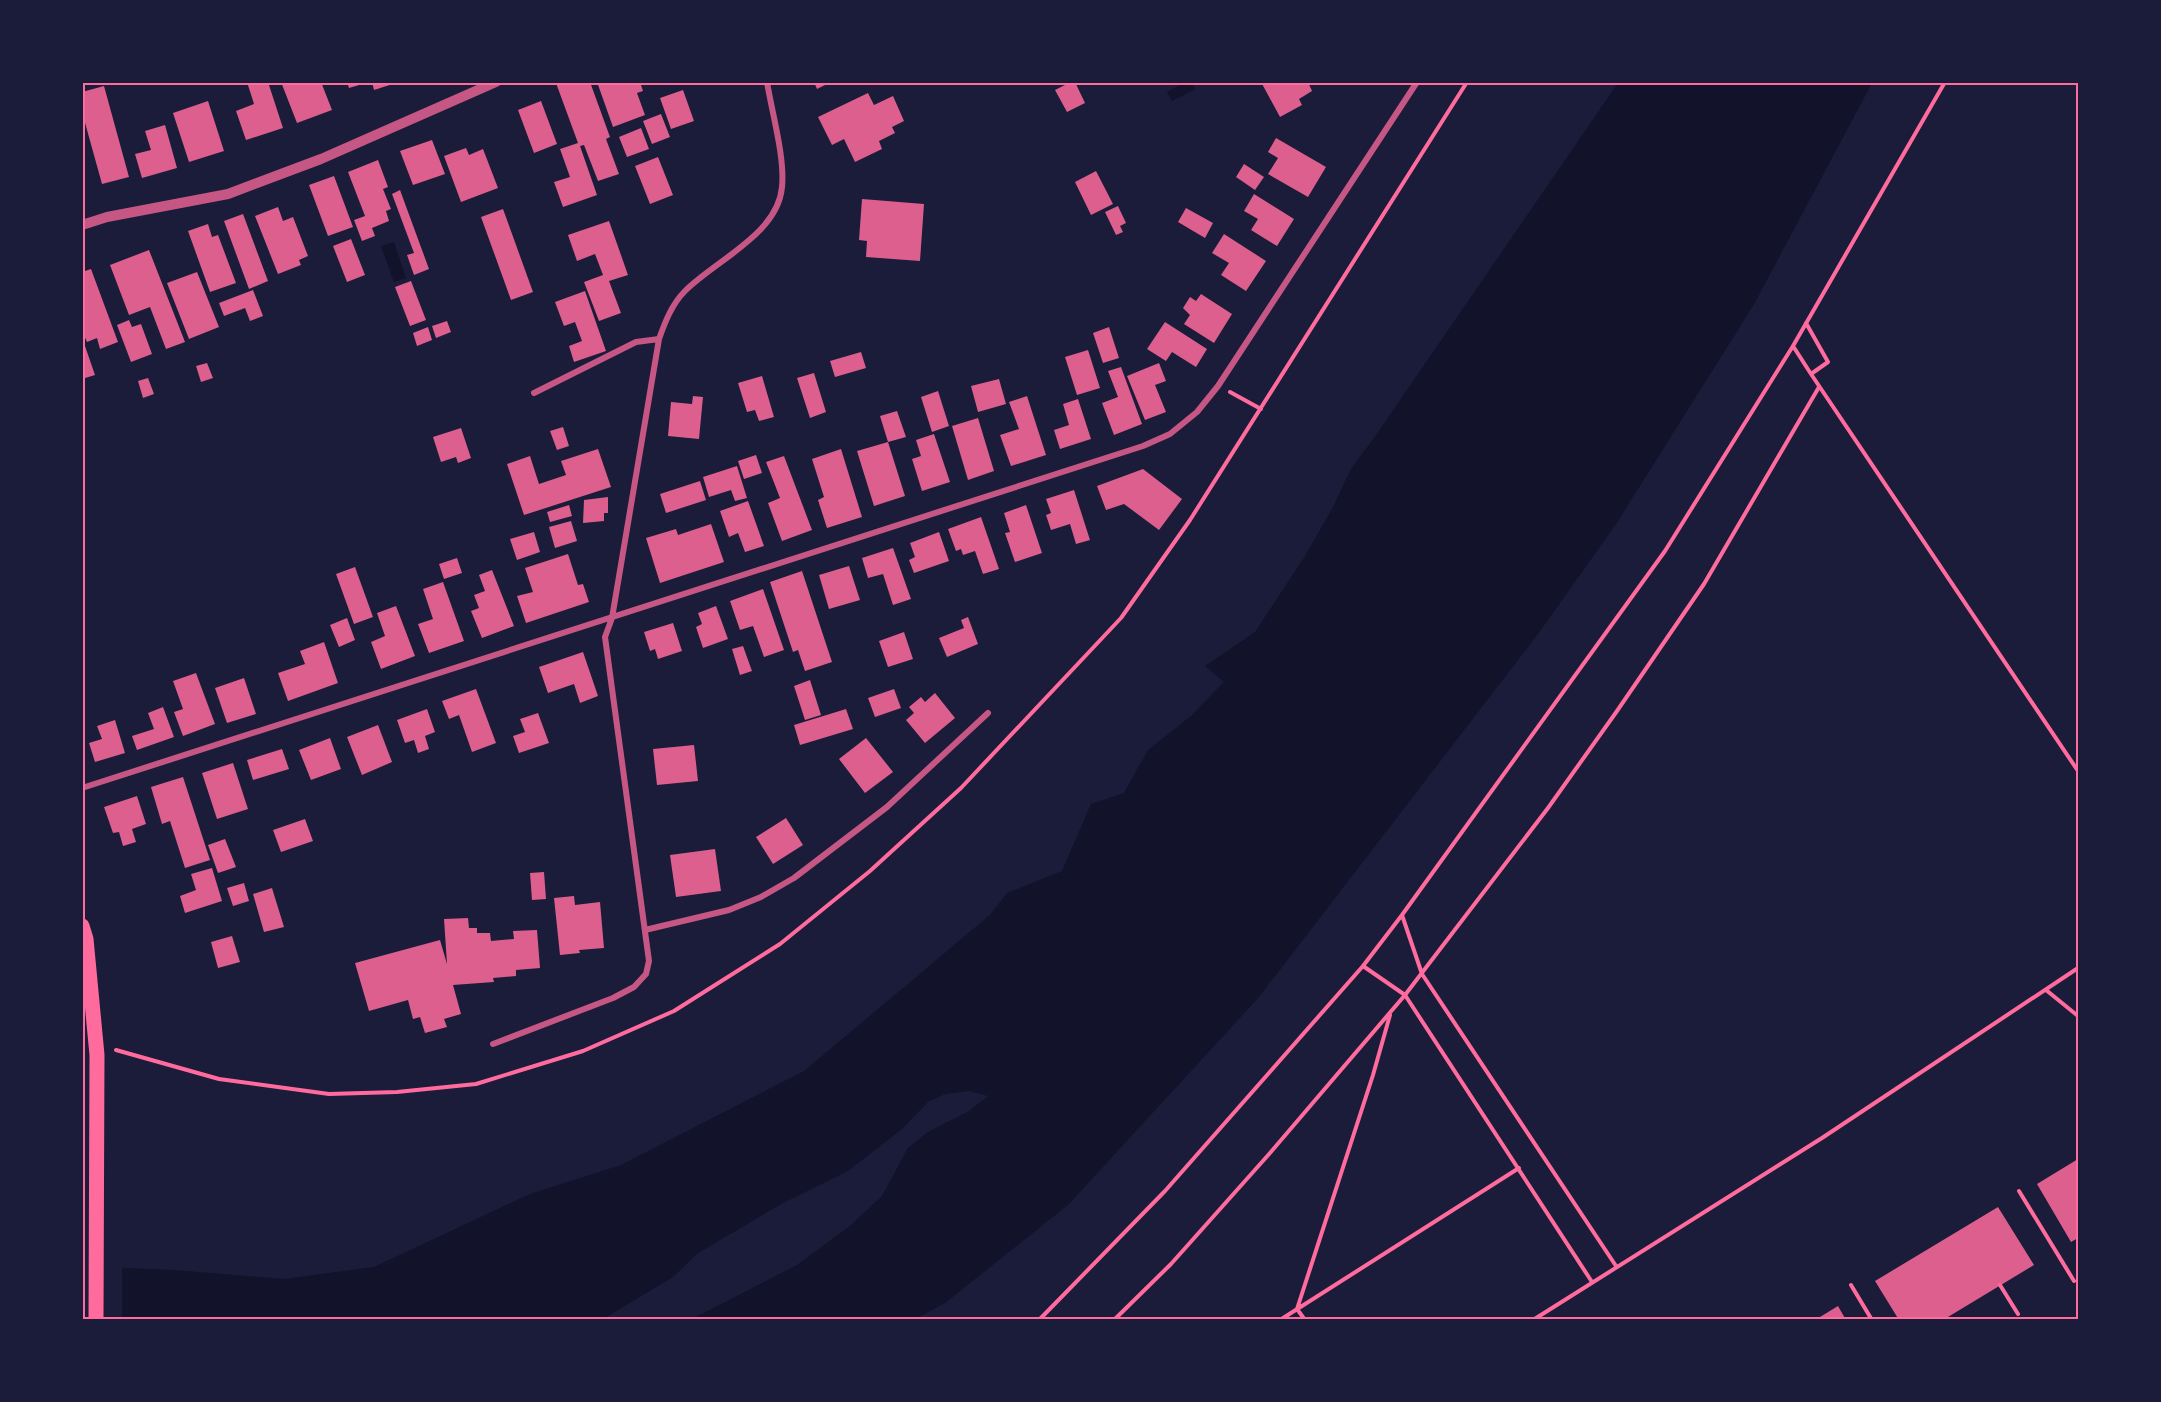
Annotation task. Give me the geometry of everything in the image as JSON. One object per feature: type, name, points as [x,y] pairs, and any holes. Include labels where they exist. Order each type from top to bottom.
[{"type":"main road","points":[[82,926],[86,939],[97,1054],[96,1320]]},
{"type":"street","points":[[82,225],[107,217],[228,194],[321,159],[496,82]]},
{"type":"street","points":[[493,1044],[613,998],[634,987],[646,974],[649,961],[605,637],[612,618],[659,339],[667,317],[684,292],[754,236],[771,218],[779,203],[782,168],[767,82]]},
{"type":"street","points":[[82,788],[1143,446],[1170,434],[1197,412],[1218,386],[1417,82]]},
{"type":"street","points":[[534,393],[636,342],[659,339]]},
{"type":"street","points":[[645,930],[729,910],[761,897],[794,878],[887,807],[988,713]]},
{"type":"path","points":[[116,1050],[219,1079],[329,1094],[397,1092],[476,1084],[583,1051],[675,1011],[780,944],[870,871],[961,788],[1121,618],[1191,519],[1467,82]]},
{"type":"path","points":[[1039,1320],[1165,1191],[1363,966],[1402,915],[1665,551],[1793,346],[1945,82]]},
{"type":"path","points":[[1806,323],[1828,362],[1811,374]]},
{"type":"path","points":[[1793,346],[2079,771]]},
{"type":"path","points":[[1218,386],[1261,409]]},
{"type":"path","points":[[1114,1320],[1171,1264],[1270,1153],[1391,1011],[1422,974],[1548,808],[1704,584],[1819,387]]},
{"type":"path","points":[[1402,915],[1422,974],[1616,1266]]},
{"type":"path","points":[[1363,966],[1405,994],[1592,1282]]},
{"type":"path","points":[[1533,1320],[1822,1137],[2079,968]]},
{"type":"path","points":[[2046,990],[2079,1016]]},
{"type":"path","points":[[1297,1309],[1373,1075],[1391,1011]]},
{"type":"path","points":[[1280,1320],[1519,1168]]},
{"type":"path","points":[[2019,1191],[2074,1281]]},
{"type":"path","points":[[1851,1285],[1872,1320]]},
{"type":"path","points":[[2000,1285],[2018,1314]]},
{"type":"path","points":[[1297,1309],[1305,1320]]},
{"type":"shaded area","points":[[1185,82],[1192,83],[1195,89],[1172,101],[1167,92]]},
{"type":"shaded area","points":[[1618,83],[1872,83],[1753,306],[1616,524],[1538,634],[1259,997],[1068,1205],[945,1303],[915,1319],[692,1319],[797,1265],[851,1225],[882,1196],[908,1148],[928,1132],[969,1111],[988,1096],[969,1091],[945,1094],[928,1102],[902,1129],[848,1171],[783,1203],[698,1253],[673,1277],[603,1319],[83,1320],[83,1266],[173,1270],[284,1279],[374,1267],[530,1194],[621,1165],[804,1071],[990,915],[1007,893],[1062,871],[1091,804],[1124,793],[1148,750],[1191,716],[1224,682],[1205,666],[1255,632],[1305,556],[1332,509],[1351,469]]},
{"type":"shaded area","points":[[394,242],[406,278],[394,282],[381,246]]},
{"type":"pier","points":[[82,1263],[122,1265],[122,1320],[83,1319]]},
{"type":"building","points":[[247,82],[268,82],[283,128],[246,140],[236,111],[254,104]]},
{"type":"building","points":[[281,82],[321,82],[332,110],[297,123]]},
{"type":"building","points":[[347,82],[365,82],[366,83],[349,88]]},
{"type":"building","points":[[372,82],[396,82],[396,83],[374,90]]},
{"type":"building","points":[[590,82],[610,137],[606,139],[619,174],[598,181],[584,145],[580,146],[597,195],[563,207],[554,182],[570,177],[560,149],[578,143],[556,83]]},
{"type":"building","points":[[597,82],[640,82],[643,91],[637,93],[645,115],[613,127]]},
{"type":"building","points":[[814,82],[831,82],[817,89]]},
{"type":"building","points":[[1075,82],[1085,103],[1067,112],[1055,90]]},
{"type":"building","points":[[1261,82],[1308,82],[1312,91],[1299,99],[1302,105],[1280,117]]},
{"type":"building","points":[[104,86],[129,177],[102,184],[84,119],[82,120],[82,92]]},
{"type":"building","points":[[683,90],[694,121],[671,129],[660,98]]},
{"type":"building","points":[[868,93],[874,105],[893,96],[904,121],[892,127],[895,133],[879,141],[882,149],[855,162],[844,139],[832,145],[818,117]]},
{"type":"building","points":[[208,101],[224,151],[189,162],[173,113]]},
{"type":"building","points":[[541,101],[557,144],[534,153],[518,110]]},
{"type":"building","points":[[661,114],[670,137],[652,144],[643,121]]},
{"type":"building","points":[[165,125],[177,168],[142,178],[135,154],[151,150],[145,131]]},
{"type":"building","points":[[641,128],[649,149],[627,157],[619,137]]},
{"type":"building","points":[[1276,138],[1326,167],[1308,197],[1268,174],[1278,158],[1268,152]]},
{"type":"building","points":[[432,140],[445,174],[413,185],[400,151]]},
{"type":"building","points":[[466,148],[469,155],[483,149],[498,188],[461,202],[444,156]]},
{"type":"building","points":[[658,157],[673,195],[650,204],[635,166]]},
{"type":"building","points":[[378,160],[388,187],[383,189],[391,209],[386,211],[389,221],[372,228],[375,236],[362,241],[354,220],[365,216],[348,172]]},
{"type":"building","points":[[1244,164],[1264,177],[1255,190],[1236,177]]},
{"type":"building","points":[[1096,171],[1113,204],[1091,215],[1075,182]]},
{"type":"building","points":[[334,176],[353,227],[328,236],[309,185]]},
{"type":"building","points":[[400,190],[429,269],[414,275],[407,255],[414,253],[392,194]]},
{"type":"building","points":[[1254,194],[1294,219],[1277,246],[1251,230],[1258,219],[1244,211]]},
{"type":"building","points":[[862,199],[924,204],[920,261],[866,257],[867,241],[859,240]]},
{"type":"building","points":[[1118,206],[1126,223],[1120,226],[1123,232],[1116,235],[1105,212]]},
{"type":"building","points":[[278,207],[283,221],[293,217],[308,256],[299,260],[301,265],[278,274],[255,216]]},
{"type":"building","points":[[1186,208],[1213,223],[1205,238],[1178,222]]},
{"type":"building","points":[[503,209],[533,292],[511,300],[481,217]]},
{"type":"building","points":[[243,214],[268,281],[249,289],[224,221]]},
{"type":"building","points":[[609,221],[628,275],[609,281],[621,313],[599,321],[584,282],[603,275],[595,254],[577,261],[568,235]]},
{"type":"building","points":[[208,224],[212,237],[218,235],[236,283],[210,292],[188,231]]},
{"type":"building","points":[[1224,234],[1266,261],[1246,291],[1221,275],[1229,263],[1212,253]]},
{"type":"building","points":[[351,239],[365,275],[347,282],[333,246]]},
{"type":"building","points":[[149,250],[185,342],[166,349],[150,307],[129,315],[110,265]]},
{"type":"building","points":[[91,269],[118,342],[100,349],[97,338],[87,342],[82,331],[82,272]]},
{"type":"building","points":[[197,272],[219,327],[189,339],[167,283]]},
{"type":"building","points":[[411,281],[426,320],[410,326],[395,287]]},
{"type":"building","points":[[253,290],[263,316],[250,321],[245,308],[224,316],[219,303]]},
{"type":"building","points":[[585,291],[606,351],[574,362],[569,346],[582,341],[575,322],[564,326],[555,302]]},
{"type":"building","points":[[1201,294],[1232,314],[1214,343],[1184,324],[1190,315],[1183,308],[1190,297],[1196,301]]},
{"type":"building","points":[[129,320],[132,327],[141,324],[152,354],[131,362],[117,325]]},
{"type":"building","points":[[447,321],[451,332],[436,338],[432,326]]},
{"type":"building","points":[[1165,322],[1207,349],[1196,367],[1172,352],[1166,361],[1147,349]]},
{"type":"building","points":[[428,327],[432,340],[417,346],[413,333]]},
{"type":"building","points":[[1109,327],[1119,358],[1103,363],[1093,333]]},
{"type":"building","points":[[82,346],[85,346],[95,375],[82,379]]},
{"type":"building","points":[[1088,350],[1100,388],[1077,395],[1065,357]]},
{"type":"building","points":[[861,352],[866,368],[835,377],[830,361]]},
{"type":"building","points":[[207,363],[213,378],[201,382],[196,366]]},
{"type":"building","points":[[1159,363],[1166,381],[1155,385],[1166,412],[1145,420],[1127,376]]},
{"type":"building","points":[[1121,367],[1142,424],[1114,435],[1102,403],[1118,397],[1108,371]]},
{"type":"building","points":[[814,373],[826,412],[810,418],[797,378]]},
{"type":"building","points":[[762,376],[774,417],[759,421],[755,410],[747,412],[738,383]]},
{"type":"building","points":[[148,378],[154,394],[143,398],[138,381]]},
{"type":"building","points":[[999,379],[1006,404],[978,412],[971,386]]},
{"type":"building","points":[[938,391],[949,426],[932,432],[921,397]]},
{"type":"building","points":[[693,396],[703,397],[699,439],[668,436],[671,402],[692,404]]},
{"type":"building","points":[[1027,396],[1046,455],[1011,466],[1000,435],[1019,429],[1009,402]]},
{"type":"building","points":[[1078,399],[1091,439],[1060,449],[1054,430],[1069,425],[1063,404]]},
{"type":"building","points":[[897,411],[906,437],[888,442],[880,416]]},
{"type":"building","points":[[978,418],[994,471],[968,480],[952,426]]},
{"type":"building","points":[[563,427],[569,446],[557,450],[550,431]]},
{"type":"building","points":[[461,428],[471,458],[458,463],[456,457],[441,462],[433,437]]},
{"type":"building","points":[[934,434],[950,482],[922,491],[912,459],[921,456],[916,440]]},
{"type":"building","points":[[888,442],[905,496],[874,506],[857,451]]},
{"type":"building","points":[[598,449],[611,487],[524,515],[507,464],[530,456],[539,484],[566,475],[561,461]]},
{"type":"building","points":[[841,449],[862,517],[827,528],[818,500],[824,497],[812,459]]},
{"type":"building","points":[[756,455],[762,473],[744,479],[738,461]]},
{"type":"building","points":[[784,456],[812,530],[782,541],[768,503],[780,498],[766,462]]},
{"type":"building","points":[[737,466],[747,498],[735,501],[731,490],[709,497],[703,477]]},
{"type":"building","points":[[1143,469],[1182,499],[1159,530],[1124,504],[1106,510],[1097,486]]},
{"type":"building","points":[[700,481],[706,500],[666,513],[660,494]]},
{"type":"building","points":[[1074,490],[1090,540],[1076,544],[1070,524],[1051,530],[1046,515],[1051,513],[1046,499]]},
{"type":"building","points":[[608,497],[608,513],[604,513],[604,521],[583,523],[584,500]]},
{"type":"building","points":[[748,501],[764,546],[745,552],[738,533],[729,537],[720,511]]},
{"type":"building","points":[[569,505],[572,516],[550,522],[547,512]]},
{"type":"building","points":[[1026,505],[1042,553],[1015,562],[1005,533],[1010,532],[1004,513]]},
{"type":"building","points":[[981,517],[999,569],[983,574],[975,551],[963,555],[961,549],[956,551],[948,529]]},
{"type":"building","points":[[571,521],[577,541],[555,548],[549,527]]},
{"type":"building","points":[[711,524],[724,562],[660,583],[646,538],[676,529],[678,535]]},
{"type":"building","points":[[534,532],[540,552],[517,560],[510,539]]},
{"type":"building","points":[[939,532],[949,561],[914,573],[909,560],[915,557],[910,543]]},
{"type":"building","points":[[893,548],[911,599],[893,605],[883,574],[868,578],[862,558]]},
{"type":"building","points":[[568,554],[578,585],[583,584],[589,602],[526,623],[517,596],[533,592],[525,568]]},
{"type":"building","points":[[457,558],[462,573],[444,579],[439,564]]},
{"type":"building","points":[[849,566],[860,600],[829,609],[819,575]]},
{"type":"building","points":[[355,567],[373,617],[354,624],[336,574]]},
{"type":"building","points":[[492,570],[514,626],[482,638],[471,611],[479,608],[474,595],[485,591],[479,575]]},
{"type":"building","points":[[802,571],[832,662],[805,671],[798,650],[793,652],[770,582]]},
{"type":"building","points":[[443,582],[464,641],[429,653],[418,624],[433,619],[423,589]]},
{"type":"building","points":[[763,589],[784,650],[764,657],[753,626],[740,630],[730,601]]},
{"type":"building","points":[[396,606],[415,656],[381,669],[371,642],[385,636],[377,613]]},
{"type":"building","points":[[716,606],[728,639],[703,648],[696,627],[702,624],[698,613]]},
{"type":"building","points":[[968,617],[978,644],[947,657],[939,638],[964,628],[961,620]]},
{"type":"building","points":[[347,618],[355,640],[339,647],[330,625]]},
{"type":"building","points":[[673,623],[682,651],[658,659],[655,649],[650,651],[644,632]]},
{"type":"building","points":[[904,632],[913,659],[888,667],[879,641]]},
{"type":"building","points":[[324,642],[338,683],[288,701],[278,673],[305,664],[300,651]]},
{"type":"building","points":[[743,646],[752,671],[740,675],[732,649]]},
{"type":"building","points":[[583,652],[598,696],[580,703],[574,684],[548,693],[539,667]]},
{"type":"building","points":[[196,673],[215,724],[183,736],[174,712],[183,709],[173,681]]},
{"type":"building","points":[[244,678],[256,714],[227,723],[215,688]]},
{"type":"building","points":[[810,680],[821,715],[805,720],[794,686]]},
{"type":"building","points":[[476,689],[496,743],[472,752],[459,715],[449,719],[442,701]]},
{"type":"building","points":[[894,689],[901,708],[875,717],[868,698]]},
{"type":"building","points":[[935,693],[955,718],[925,743],[906,720],[914,713],[909,707],[921,697],[925,702]]},
{"type":"building","points":[[163,707],[174,737],[137,750],[132,736],[154,729],[148,713]]},
{"type":"building","points":[[427,709],[435,732],[425,736],[429,749],[418,753],[414,740],[405,743],[397,720]]},
{"type":"building","points":[[846,709],[853,729],[800,745],[794,725]]},
{"type":"building","points":[[538,713],[549,743],[519,753],[513,736],[525,732],[520,719]]},
{"type":"building","points":[[115,720],[125,753],[95,762],[89,743],[102,739],[97,726]]},
{"type":"building","points":[[378,725],[392,762],[362,775],[347,737]]},
{"type":"building","points":[[330,738],[341,769],[311,780],[299,750]]},
{"type":"building","points":[[866,738],[893,772],[865,793],[839,759]]},
{"type":"building","points":[[694,745],[698,781],[657,785],[653,749]]},
{"type":"building","points":[[282,749],[289,769],[253,780],[247,760]]},
{"type":"building","points":[[233,763],[248,809],[217,819],[202,773]]},
{"type":"building","points":[[183,777],[210,860],[185,868],[170,821],[162,824],[151,787]]},
{"type":"building","points":[[137,796],[146,824],[132,829],[136,842],[123,846],[119,832],[113,833],[104,807]]},
{"type":"building","points":[[786,818],[803,845],[773,864],[756,837]]},
{"type":"building","points":[[305,819],[313,841],[281,852],[273,830]]},
{"type":"building","points":[[225,839],[236,867],[218,873],[208,845]]},
{"type":"building","points":[[715,849],[721,891],[676,897],[670,855]]},
{"type":"building","points":[[212,868],[222,901],[185,913],[180,896],[196,890],[191,874]]},
{"type":"building","points":[[544,872],[546,899],[532,900],[530,873]]},
{"type":"building","points":[[244,883],[249,901],[233,906],[227,888]]},
{"type":"building","points":[[272,888],[284,927],[264,932],[253,894]]},
{"type":"building","points":[[574,896],[575,905],[600,902],[604,948],[579,950],[580,953],[560,955],[554,898]]},
{"type":"building","points":[[468,918],[469,928],[477,928],[477,933],[490,933],[491,941],[514,939],[513,931],[537,930],[540,968],[516,970],[516,976],[493,978],[494,982],[453,985],[461,1014],[444,1019],[447,1027],[425,1033],[420,1017],[413,1019],[408,1000],[369,1011],[355,963],[440,940],[447,964],[444,919]]},
{"type":"building","points":[[232,936],[240,962],[218,968],[211,942]]},
{"type":"building","points":[[2078,1159],[2078,1238],[2071,1242],[2037,1184]]},
{"type":"building","points":[[1998,1207],[2034,1265],[1943,1320],[1899,1320],[1875,1281]]},
{"type":"building","points":[[1838,1306],[1846,1320],[1815,1320]]}]
